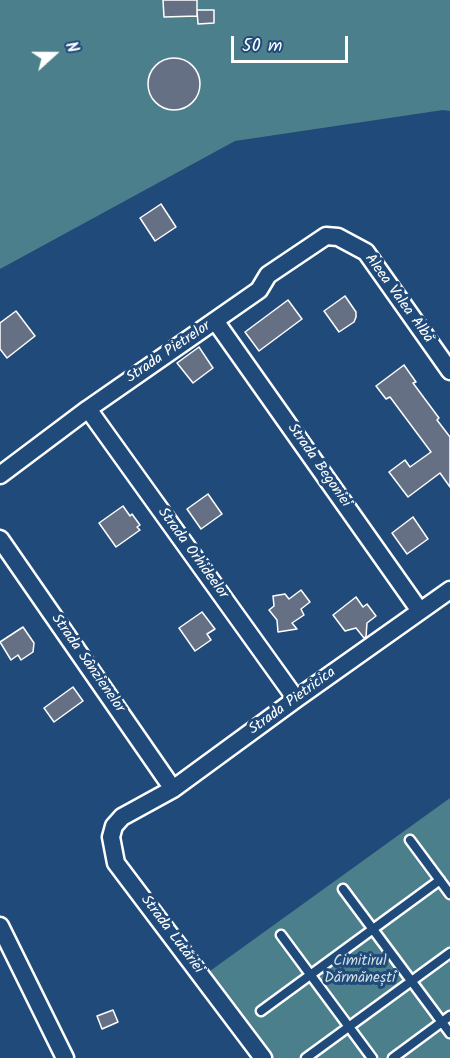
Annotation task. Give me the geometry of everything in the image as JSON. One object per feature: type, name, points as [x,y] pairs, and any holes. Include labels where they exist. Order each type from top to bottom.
[{"type":"street","name":"Strada Pietrelor","points":[[0,475],[88,409],[259,290],[268,275],[326,236],[338,237]]},
{"type":"street","name":"Aleea Valea Albă","points":[[338,237],[366,252],[450,370]]},
{"type":"street","name":"Strada Begoniei","points":[[216,322],[420,611]]},
{"type":"street","name":"Strada Orhideelor","points":[[88,409],[296,699]]},
{"type":"street","name":"Strada Sânzienelor","points":[[0,539],[173,789]]},
{"type":"street","name":"Strada Pietricica","points":[[134,810],[173,789],[450,590]]},
{"type":"street","name":"Strada Lutăriei","points":[[134,810],[122,817],[114,826],[111,837],[116,863],[263,1058]]},
{"type":"street","points":[[0,926],[65,1058]]},
{"type":"lane","points":[[410,840],[450,894]]},
{"type":"lane","points":[[261,1011],[440,880]]},
{"type":"lane","points":[[343,889],[450,1033]]},
{"type":"lane","points":[[282,935],[372,1058]]},
{"type":"lane","points":[[306,1058],[450,952]]},
{"type":"lane","points":[[393,1058],[450,1016]]},
{"type":"green space","points":[[0,0],[450,0],[450,111],[443,110],[235,141],[0,269]]},
{"type":"green space","name":"Cimitirul Dărmănești","points":[[450,798],[450,1058],[273,1058],[210,971]]},
{"type":"building","points":[[163,0],[197,0],[197,16],[164,17]]},
{"type":"building","points":[[197,10],[214,10],[214,23],[198,24]]},
{"type":"building","points":[[174,58],[188,62],[196,70],[200,84],[196,98],[188,106],[174,110],[160,106],[152,98],[148,84],[152,70],[160,62]]},
{"type":"building","points":[[161,204],[176,227],[155,241],[140,218]]},
{"type":"building","points":[[345,296],[356,312],[356,317],[354,322],[339,332],[324,311]]},
{"type":"building","points":[[288,300],[302,319],[259,351],[245,332]]},
{"type":"building","points":[[16,311],[35,336],[7,358],[0,349],[0,323]]},
{"type":"building","points":[[199,347],[213,368],[193,383],[177,363]]},
{"type":"building","points":[[404,365],[416,382],[413,383],[450,437],[450,487],[440,473],[408,497],[389,472],[405,460],[410,467],[431,452],[390,397],[386,399],[376,386]]},
{"type":"building","points":[[208,494],[222,514],[201,529],[187,509]]},
{"type":"building","points":[[123,506],[140,525],[137,527],[140,530],[116,547],[99,523]]},
{"type":"building","points":[[413,517],[428,539],[407,554],[392,533]]},
{"type":"building","points":[[301,590],[310,602],[301,609],[304,615],[292,623],[297,629],[278,632],[277,620],[269,610],[274,606],[273,596],[285,594],[289,599]]},
{"type":"building","points":[[356,597],[363,607],[367,604],[376,616],[367,623],[364,638],[356,628],[345,631],[333,615]]},
{"type":"building","points":[[202,612],[215,629],[207,634],[211,640],[195,651],[179,628]]},
{"type":"building","points":[[23,627],[34,643],[33,652],[21,660],[18,655],[11,660],[0,642]]},
{"type":"building","points":[[73,687],[83,701],[54,722],[44,708]]},
{"type":"building","points":[[113,1010],[118,1022],[102,1029],[97,1016]]}]
